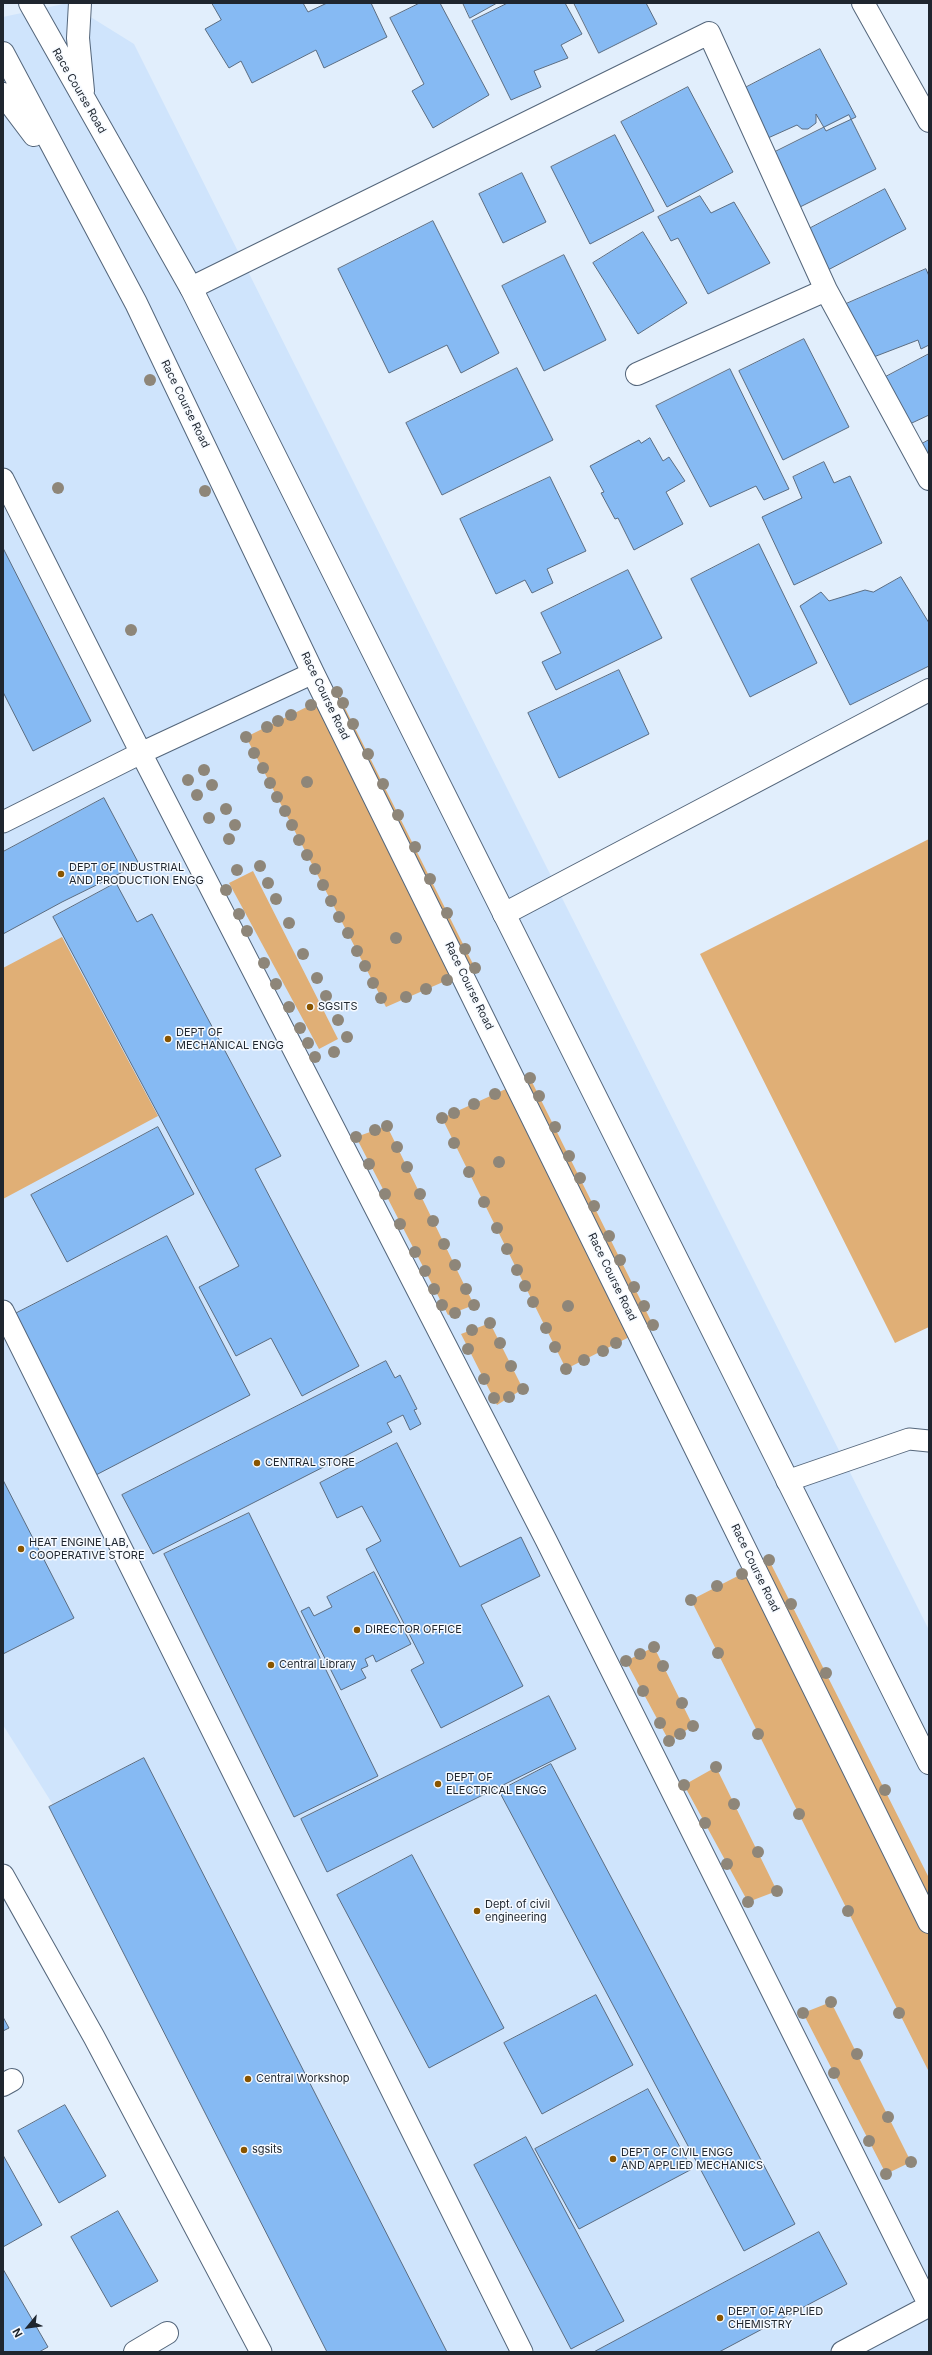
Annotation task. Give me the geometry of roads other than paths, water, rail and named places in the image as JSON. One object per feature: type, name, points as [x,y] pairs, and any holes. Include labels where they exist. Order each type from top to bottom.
[{"type":"street","name":"Race Course Road","points":[[30,3],[191,288],[929,1763]]},
{"type":"street","points":[[80,3],[78,38],[84,99]]},
{"type":"street","points":[[864,3],[929,121]]},
{"type":"street","points":[[191,288],[709,33],[826,290],[929,479]]},
{"type":"street","name":"Race Course Road","points":[[3,53],[136,303],[314,673],[929,1922]]},
{"type":"street","points":[[3,94],[32,134],[52,146]]},
{"type":"street","points":[[637,374],[826,290]]},
{"type":"street","points":[[504,914],[929,690]]},
{"type":"street","points":[[135,2352],[167,2333]]},
{"type":"lane","points":[[3,479],[141,753],[543,1533],[929,2306],[842,2352]]},
{"type":"lane","points":[[3,822],[141,753],[314,673]]},
{"type":"lane","points":[[3,1312],[522,2352]]},
{"type":"lane","points":[[787,1480],[909,1439],[929,1441]]},
{"type":"lane","points":[[3,1875],[94,2037],[261,2352]]},
{"type":"place","name":"DEPT OF INDUSTRIAL AND PRODUCTION ENGG","points":[[61,874]]},
{"type":"place","name":"SGSITS","points":[[310,1007]]},
{"type":"place","name":"DEPT OF MECHANICAL ENGG","points":[[168,1039]]},
{"type":"place","name":"CENTRAL STORE","points":[[257,1463]]},
{"type":"place","name":"HEAT ENGINE LAB, COOPERATIVE STORE","points":[[21,1549]]},
{"type":"place","name":"DIRECTOR OFFICE","points":[[357,1630]]},
{"type":"place","name":"Central Library","points":[[271,1665]]},
{"type":"place","name":"DEPT OF ELECTRICAL ENGG","points":[[438,1784]]},
{"type":"place","name":"Dept. of civil engineering","points":[[477,1911]]},
{"type":"place","name":"Central Workshop","points":[[248,2079]]},
{"type":"place","name":"sgsits","points":[[244,2150]]},
{"type":"place","name":"DEPT OF CIVIL ENGG AND APPLIED MECHANICS","points":[[613,2159]]},
{"type":"place","name":"DEPT OF APPLIED CHEMISTRY","points":[[720,2318]]}]
